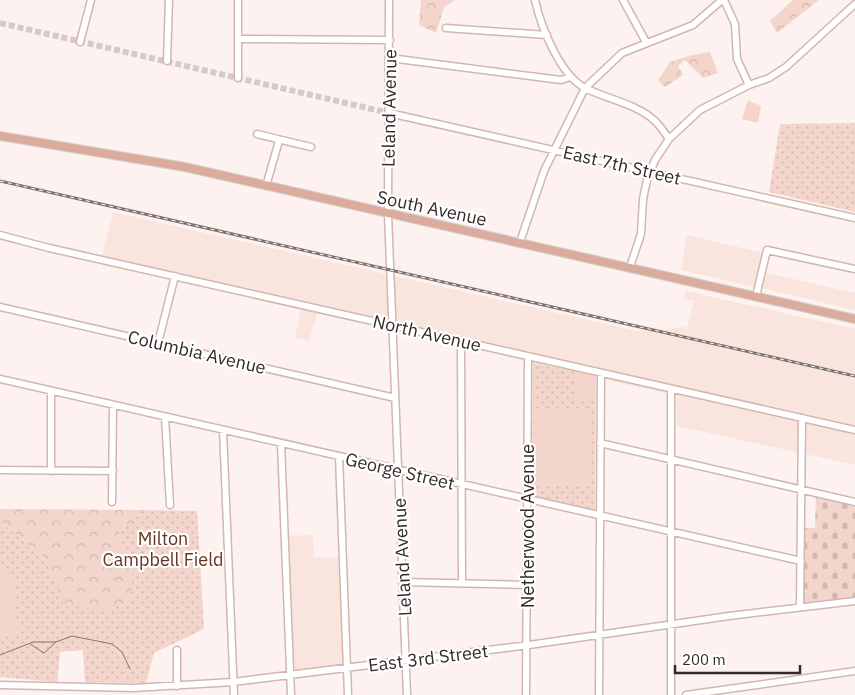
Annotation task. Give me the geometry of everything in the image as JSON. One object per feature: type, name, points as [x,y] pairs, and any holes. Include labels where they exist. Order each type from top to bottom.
[{"type":"main road","name":"South Avenue","points":[[0,136],[131,156],[855,318]]},
{"type":"street","points":[[80,42],[91,0]]},
{"type":"street","points":[[167,61],[169,0]]},
{"type":"street","points":[[238,0],[238,78]]},
{"type":"street","name":"Leland Avenue","points":[[389,0],[388,214],[407,695]]},
{"type":"street","points":[[535,0],[547,36],[558,59],[571,77],[585,88],[645,113],[655,121],[669,139]]},
{"type":"street","points":[[624,0],[646,42]]},
{"type":"street","points":[[520,242],[553,149],[585,88],[622,53],[646,42],[693,26],[723,0],[734,24],[737,59],[749,85]]},
{"type":"street","points":[[630,267],[641,234],[643,199],[650,172],[669,139],[700,110],[749,85],[769,78],[786,67],[855,4]]},
{"type":"street","points":[[446,28],[547,36]]},
{"type":"street","points":[[238,39],[390,40]]},
{"type":"street","points":[[390,58],[561,80],[571,77]]},
{"type":"street","name":"East 7th Street","points":[[389,113],[855,218]]},
{"type":"street","points":[[257,134],[311,148]]},
{"type":"street","points":[[266,186],[279,140]]},
{"type":"street","name":"North Avenue","points":[[0,234],[49,248],[855,430]]},
{"type":"street","points":[[756,296],[768,250],[855,269]]},
{"type":"street","points":[[158,343],[175,276]]},
{"type":"street","name":"Columbia Avenue","points":[[0,307],[395,398]]},
{"type":"street","points":[[462,342],[462,583]]},
{"type":"street","name":"Netherwood Avenue","points":[[526,695],[528,357]]},
{"type":"street","points":[[599,695],[601,374]]},
{"type":"street","name":"George Street","points":[[0,379],[801,561]]},
{"type":"street","points":[[671,389],[671,695]]},
{"type":"street","points":[[51,391],[51,471]]},
{"type":"street","points":[[112,502],[113,405]]},
{"type":"street","points":[[166,417],[170,505]]},
{"type":"street","points":[[800,607],[802,418]]},
{"type":"street","points":[[224,430],[234,695]]},
{"type":"street","points":[[281,443],[291,695]]},
{"type":"street","points":[[600,443],[855,502]]},
{"type":"street","points":[[339,456],[348,695]]},
{"type":"street","points":[[0,470],[113,471]]},
{"type":"street","points":[[403,582],[526,585]]},
{"type":"street","name":"East 3rd Street","points":[[0,685],[81,692],[133,692],[180,688],[290,676],[855,601]]},
{"type":"street","points":[[177,650],[180,688]]},
{"type":"street","points":[[686,695],[729,692],[855,671]]},
{"type":"street","points":[[34,687],[34,695]]},
{"type":"shaded area","points":[[113,212],[637,331],[687,327],[694,301],[684,299],[686,291],[855,329],[855,465],[677,426],[676,396],[533,363],[319,307],[309,341],[295,338],[302,303],[102,256]]},
{"type":"shaded area","points":[[687,235],[768,254],[763,272],[855,293],[855,310],[681,270]]},
{"type":"shaded area","points":[[313,535],[314,558],[338,557],[343,665],[294,671],[288,536]]},
{"type":"green space","points":[[421,0],[455,0],[444,7],[436,33],[419,25]]},
{"type":"green space","points":[[793,0],[819,0],[777,33],[770,21]]},
{"type":"green space","points":[[710,52],[718,73],[703,78],[685,60],[678,66],[683,75],[665,87],[658,80],[670,62]]},
{"type":"green space","points":[[748,100],[761,106],[758,123],[742,119]]},
{"type":"green space","points":[[855,123],[855,212],[769,192],[780,124]]},
{"type":"green space","points":[[533,363],[596,376],[595,511],[532,496]]},
{"type":"green space","points":[[574,377],[594,377],[594,400],[574,400]]},
{"type":"green space","points":[[537,410],[592,410],[592,484],[537,484]]},
{"type":"green space","points":[[816,492],[855,500],[855,599],[801,607],[802,528],[815,528]]},
{"type":"green space","points":[[0,509],[143,510],[118,534],[133,573],[131,597],[107,611],[64,605],[45,558],[0,521]]},
{"type":"green space","name":"Milton Campbell Field","points":[[143,510],[197,511],[204,629],[154,653],[146,683],[85,682],[83,650],[60,652],[57,682],[0,677],[0,521],[45,558],[64,605],[133,573],[118,534]]},
{"type":"green space","points":[[0,568],[14,577],[18,636],[0,637]]},
{"type":"waterway","points":[[0,655],[33,642],[56,642],[72,636],[112,644],[122,652],[130,669]]},
{"type":"waterway","points":[[30,644],[44,653],[56,642]]},
{"type":"tunnel","points":[[0,23],[389,113]]},
{"type":"railway","points":[[0,181],[855,376]]}]
